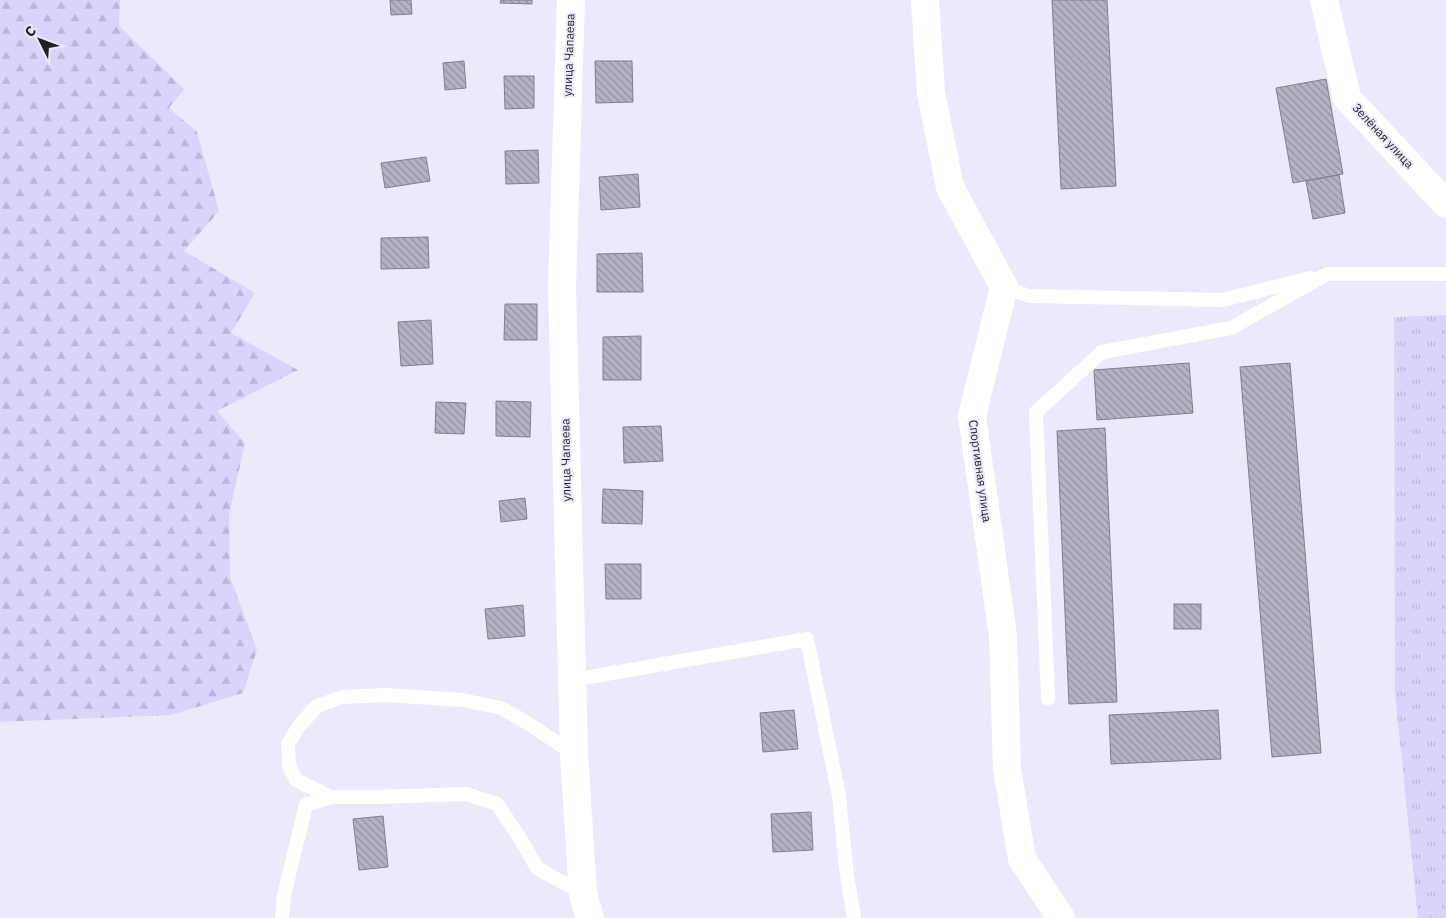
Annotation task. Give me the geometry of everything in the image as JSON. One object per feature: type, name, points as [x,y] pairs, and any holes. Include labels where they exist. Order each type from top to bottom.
[{"type":"street","name":"улица Чапаева","points":[[571,0],[562,287],[574,754],[586,906]]},
{"type":"street","points":[[926,0],[931,93],[950,187],[1004,287]]},
{"type":"street","name":"Зелёная улица","points":[[1324,0],[1347,98],[1446,204]]},
{"type":"street","name":"Спортивная улица","points":[[1004,287],[972,416],[1003,636],[1007,769],[1022,859],[1061,918]]},
{"type":"lane","points":[[1048,698],[1036,412],[1102,352],[1231,328],[1328,274]]},
{"type":"lane","points":[[1004,287],[1029,296],[1223,300],[1328,274],[1446,274]]},
{"type":"lane","points":[[572,680],[807,639],[839,796],[846,868],[854,918]]},
{"type":"lane","points":[[331,797],[296,780],[289,765],[288,744],[299,726],[317,706],[342,697],[386,695],[462,700],[501,708],[574,754]]},
{"type":"lane","points":[[282,918],[284,895],[306,806],[331,797],[466,794],[497,804],[537,868],[586,906]]},
{"type":"green space","points":[[0,0],[120,0],[119,26],[184,89],[169,108],[197,132],[219,211],[184,251],[255,293],[231,333],[298,370],[217,411],[245,443],[229,515],[230,577],[257,650],[243,693],[171,715],[0,722]]},
{"type":"green space","points":[[1446,315],[1446,918],[1418,918],[1395,694],[1394,317]]},
{"type":"building","points":[[390,0],[411,0],[412,14],[391,15]]},
{"type":"building","points":[[501,0],[532,0],[532,4],[500,3]]},
{"type":"building","points":[[1052,0],[1107,0],[1116,186],[1061,189]]},
{"type":"building","points":[[464,61],[466,88],[445,90],[443,63]]},
{"type":"building","points":[[595,61],[632,61],[633,102],[596,103]]},
{"type":"building","points":[[504,76],[534,76],[534,108],[505,109]]},
{"type":"building","points":[[1326,79],[1343,174],[1293,183],[1276,88]]},
{"type":"building","points":[[538,150],[539,183],[506,184],[505,151]]},
{"type":"building","points":[[426,157],[430,181],[385,188],[381,163]]},
{"type":"building","points":[[638,174],[640,207],[601,210],[599,177]]},
{"type":"building","points":[[1339,175],[1345,213],[1313,219],[1306,181]]},
{"type":"building","points":[[428,237],[429,268],[381,269],[381,238]]},
{"type":"building","points":[[642,253],[643,292],[597,292],[597,254]]},
{"type":"building","points":[[505,304],[537,304],[537,340],[504,340]]},
{"type":"building","points":[[431,320],[433,364],[401,366],[398,322]]},
{"type":"building","points":[[641,336],[641,380],[603,380],[603,337]]},
{"type":"building","points":[[1189,363],[1193,413],[1097,420],[1094,370]]},
{"type":"building","points":[[1290,363],[1321,753],[1272,757],[1240,367]]},
{"type":"building","points":[[496,401],[531,402],[530,437],[496,436]]},
{"type":"building","points":[[436,402],[466,403],[464,434],[435,433]]},
{"type":"building","points":[[661,426],[663,461],[624,463],[623,427]]},
{"type":"building","points":[[1105,428],[1117,702],[1069,704],[1057,431]]},
{"type":"building","points":[[603,489],[643,491],[642,524],[602,523]]},
{"type":"building","points":[[525,498],[527,519],[501,522],[499,501]]},
{"type":"building","points":[[605,564],[641,564],[641,599],[606,599]]},
{"type":"building","points":[[1174,604],[1201,604],[1201,629],[1174,629]]},
{"type":"building","points":[[523,605],[525,636],[488,639],[485,609]]},
{"type":"building","points":[[794,710],[798,749],[763,752],[760,713]]},
{"type":"building","points":[[1218,710],[1221,759],[1111,764],[1109,715]]},
{"type":"building","points":[[811,812],[813,850],[773,852],[771,814]]},
{"type":"building","points":[[383,816],[388,867],[359,870],[353,819]]}]
